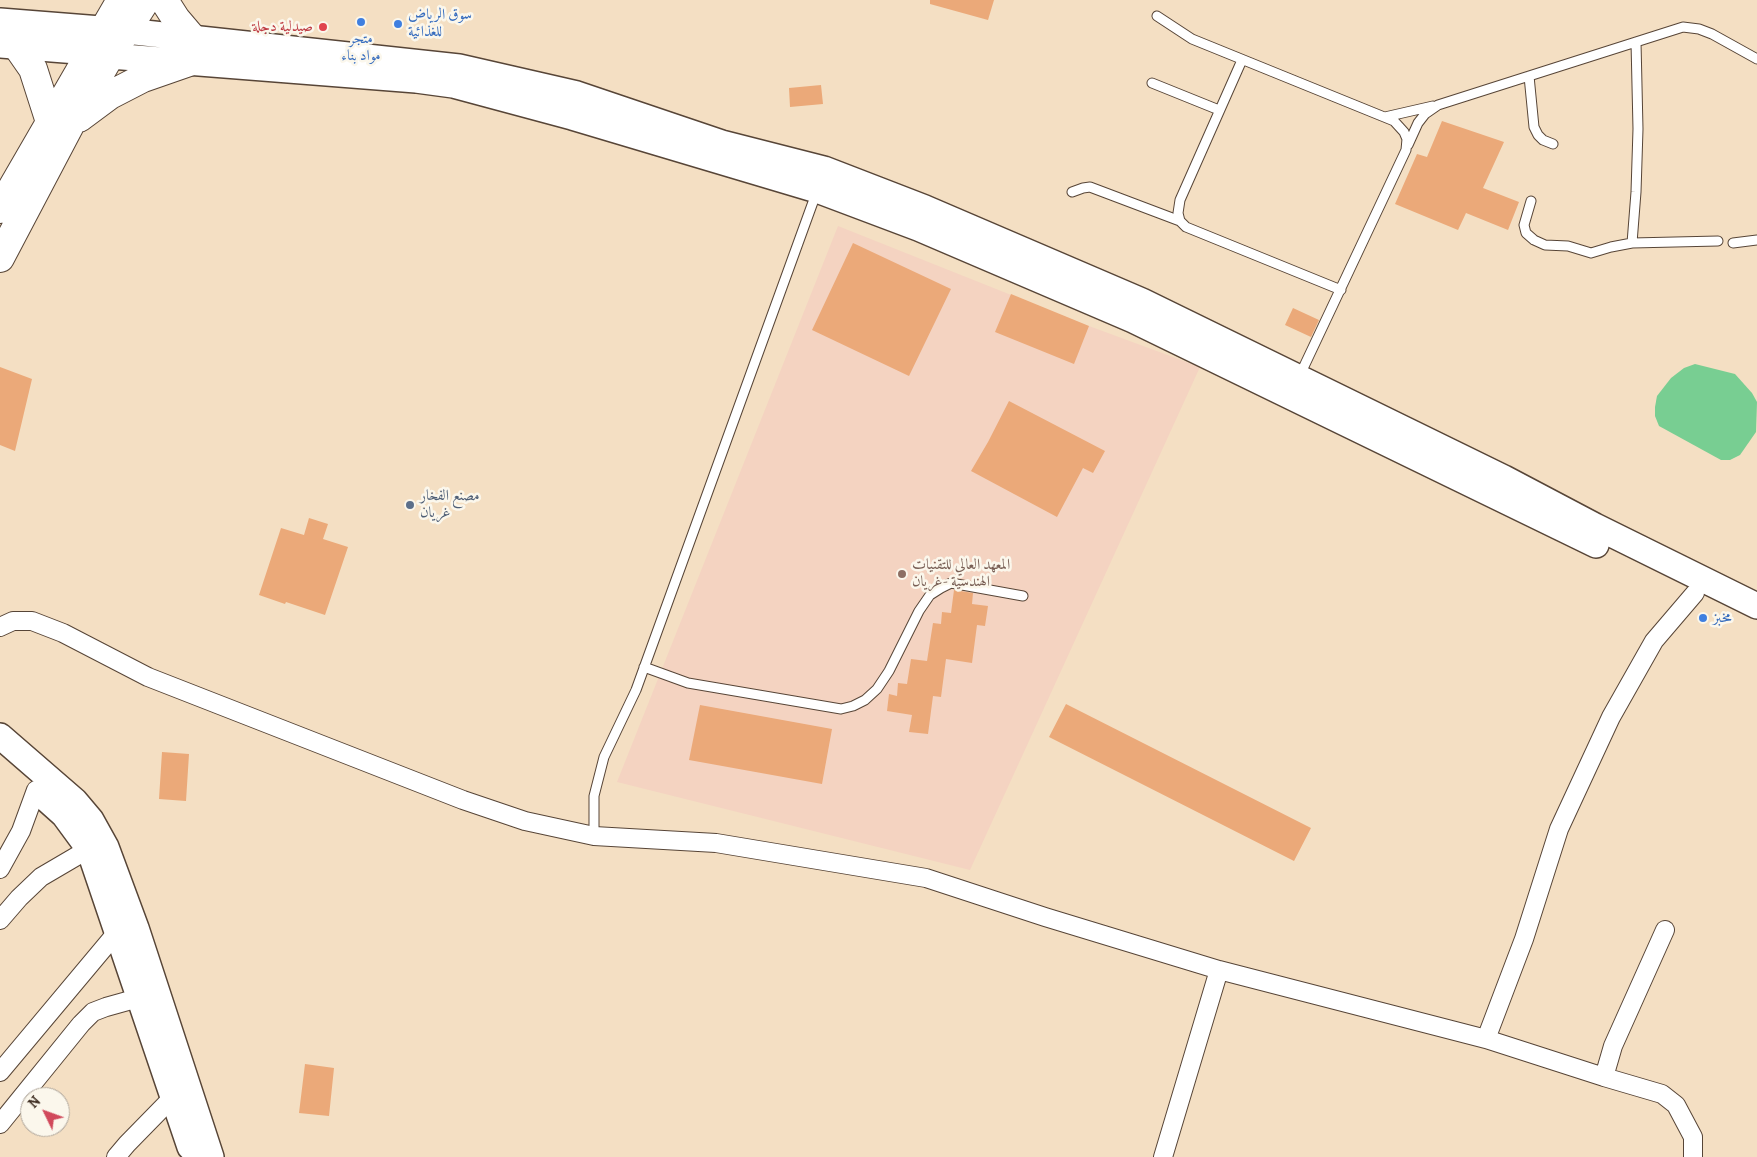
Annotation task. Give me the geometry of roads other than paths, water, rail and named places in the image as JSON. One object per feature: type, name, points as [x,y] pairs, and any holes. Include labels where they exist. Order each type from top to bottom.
[{"type":"main road","points":[[0,209],[60,124],[107,42],[121,0]]},
{"type":"main road","points":[[8,45],[107,42],[146,0]]},
{"type":"main road","points":[[166,0],[191,50]]},
{"type":"main road","points":[[0,21],[107,42],[456,76],[572,117],[719,151],[821,180],[918,228],[1115,312],[1260,370],[1591,533],[1757,606]]},
{"type":"main road","points":[[8,45],[33,69],[60,124]]},
{"type":"main road","points":[[0,258],[60,124],[191,50]]},
{"type":"main road","points":[[1260,370],[1299,378],[1504,478],[1591,533],[1695,593],[1757,624]]},
{"type":"main road","points":[[0,736],[75,801],[91,820],[118,931],[148,996]]},
{"type":"main road","points":[[0,758],[96,845],[117,875],[148,996],[180,1093],[193,1157]]},
{"type":"main road","points":[[180,1093],[211,1157]]},
{"type":"street","points":[[1486,1039],[1524,939],[1559,829],[1611,717],[1654,641],[1695,593]]},
{"type":"street","points":[[0,628],[13,621],[32,621],[63,633],[148,678],[463,800],[525,821],[594,836],[716,843],[926,878],[1045,917],[1219,970],[1486,1039],[1662,1094],[1676,1105],[1693,1137],[1693,1157]]},
{"type":"street","points":[[0,869],[21,831],[36,790]]},
{"type":"street","points":[[0,920],[41,877],[96,845]]},
{"type":"street","points":[[1604,1077],[1613,1046],[1665,930]]},
{"type":"street","points":[[0,1072],[118,931]]},
{"type":"street","points":[[1163,1157],[1219,970]]},
{"type":"street","points":[[0,1124],[81,1024],[93,1012],[148,996]]},
{"type":"street","points":[[116,1157],[180,1093]]},
{"type":"lane","points":[[1156,16],[1192,39],[1394,121],[1404,132],[1407,139],[1406,150]]},
{"type":"lane","points":[[1384,117],[1438,105],[1683,28],[1699,29],[1712,34],[1757,59]]},
{"type":"lane","points":[[1632,243],[1638,129],[1636,42]]},
{"type":"lane","points":[[1180,221],[1178,213],[1180,200],[1242,60]]},
{"type":"lane","points":[[1529,76],[1534,127],[1543,140],[1553,144]]},
{"type":"lane","points":[[1152,83],[1220,110]]},
{"type":"lane","points":[[1299,378],[1418,124],[1425,114],[1438,105]]},
{"type":"lane","points":[[594,836],[594,796],[604,757],[636,690],[821,180]]},
{"type":"lane","points":[[1072,192],[1090,187],[1180,221],[1186,227],[1341,290]]},
{"type":"lane","points":[[1531,201],[1524,224],[1526,233],[1534,240],[1545,245],[1568,246],[1591,253],[1632,243],[1718,241]]},
{"type":"lane","points":[[1733,243],[1757,240]]},
{"type":"lane","points":[[644,667],[688,683],[841,709],[865,700],[877,689],[889,671],[919,611],[930,595],[941,588],[951,583],[1023,596]]},
{"type":"place","name":"متجر مواد بناء","points":[[361,22]]},
{"type":"place","name":"سوق الرياض للغذائية","points":[[398,24]]},
{"type":"place","name":"صيدلية دجلة","points":[[323,27]]},
{"type":"place","name":"مصنع الفخار غريان","points":[[410,505]]},
{"type":"place","name":"المعهد العالي للتقنيات الهندسية -غريان","points":[[902,574]]},
{"type":"place","name":"مخبز","points":[[1703,618]]}]
